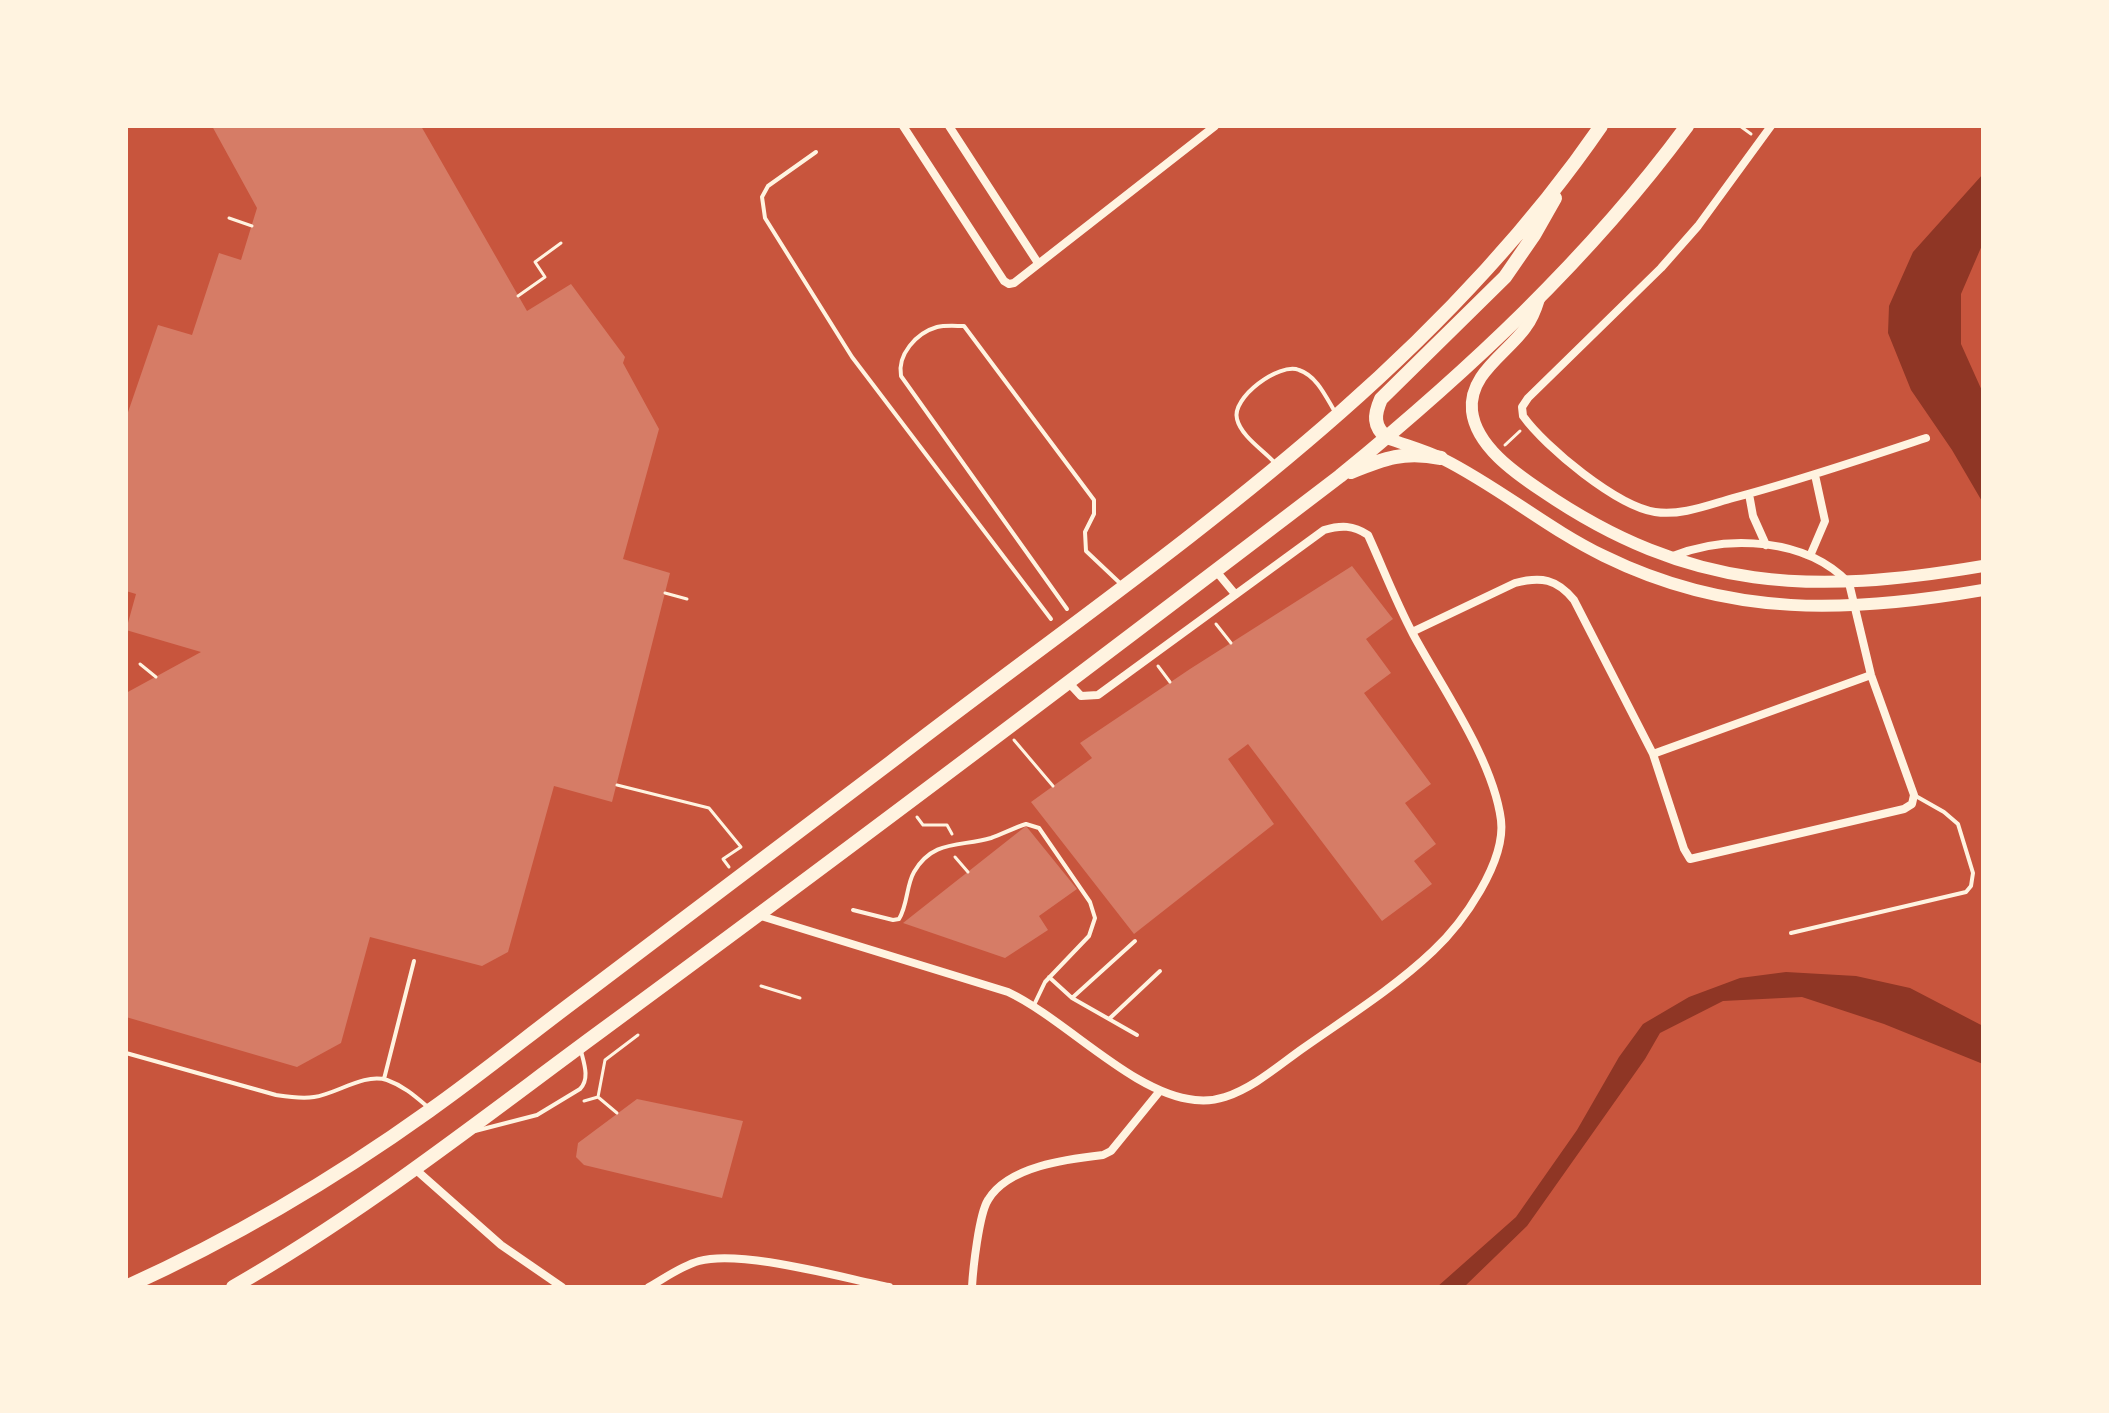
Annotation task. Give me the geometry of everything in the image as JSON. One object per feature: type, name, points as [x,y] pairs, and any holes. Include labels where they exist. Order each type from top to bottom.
[{"type":"main road","points":[[1601,126],[1505,277],[1381,399],[1375,420],[1387,438],[1441,458],[1562,533],[1639,571],[1675,584],[1745,601],[1822,607],[1854,607],[1983,590]]},
{"type":"main road","points":[[233,1287],[299,1249],[415,1169],[761,916],[1340,476],[1387,438],[1539,299],[1623,207],[1687,126]]},
{"type":"main road","points":[[126,1287],[280,1208],[431,1110],[1124,586],[1278,466],[1392,366],[1456,302],[1571,170]]},
{"type":"main road","points":[[1539,299],[1526,327],[1479,378],[1474,389],[1472,409],[1479,432],[1498,455],[1546,494],[1669,557],[1720,573],[1749,578],[1849,583],[1983,566]]},
{"type":"main road","points":[[1340,476],[1397,455],[1441,458]]},
{"type":"street","points":[[903,126],[1004,281],[1009,284],[1215,126]]},
{"type":"street","points":[[949,126],[1038,263]]},
{"type":"street","points":[[1771,126],[1698,226],[1661,268],[1524,403],[1521,411],[1527,425],[1598,484],[1623,500],[1650,511],[1677,513],[1815,475],[1926,438]]},
{"type":"street","points":[[1810,556],[1825,521],[1815,475]]},
{"type":"street","points":[[1749,494],[1753,516],[1766,545]]},
{"type":"street","points":[[761,916],[1008,992],[1034,1005],[1159,1092],[1194,1100],[1226,1097],[1279,1065],[1434,950],[1466,912],[1495,864],[1501,822],[1491,781],[1412,632],[1368,535],[1359,529],[1338,526],[1324,530],[1094,697],[1081,696],[1069,683]]},
{"type":"street","points":[[1412,632],[1515,583],[1538,579],[1558,583],[1574,600],[1653,754],[1687,856],[1696,859],[1904,809],[1912,804],[1914,795],[1871,675],[1849,583],[1839,573],[1810,556],[1766,545],[1707,545],[1669,557]]},
{"type":"street","points":[[1216,571],[1235,594]]},
{"type":"street","points":[[1653,754],[1871,675]]},
{"type":"street","points":[[972,1287],[987,1201],[999,1188],[1046,1163],[1103,1155],[1111,1151],[1159,1092]]},
{"type":"street","points":[[415,1169],[501,1245],[562,1287]]},
{"type":"street","points":[[649,1287],[698,1261],[720,1257],[748,1259],[889,1287]]},
{"type":"lane","points":[[816,152],[768,186],[762,197],[765,218],[852,357],[1051,619]]},
{"type":"lane","points":[[1067,609],[901,376],[900,358],[907,348],[936,327],[964,326],[1094,500],[1094,514],[1085,532],[1086,551],[1124,586]]},
{"type":"lane","points":[[1278,466],[1241,429],[1237,420],[1238,405],[1247,394],[1277,372],[1299,370],[1318,384],[1336,415]]},
{"type":"lane","points":[[1791,933],[1966,892],[1971,886],[1973,873],[1958,824],[1914,795]]},
{"type":"lane","points":[[853,910],[899,919],[912,876],[918,865],[935,850],[947,844],[989,838],[1026,824],[1039,828],[1090,902],[1095,918],[1089,936],[1049,977],[1034,1005]]},
{"type":"lane","points":[[1072,998],[1135,941]]},
{"type":"lane","points":[[384,1079],[414,961]]},
{"type":"lane","points":[[1108,1019],[1160,971]]},
{"type":"lane","points":[[1049,977],[1072,998],[1137,1035]]},
{"type":"lane","points":[[461,1135],[537,1115],[580,1089],[585,1084],[586,1075],[580,1046]]},
{"type":"lane","points":[[126,1053],[276,1095],[297,1098],[316,1097],[363,1081],[384,1079],[406,1088],[431,1110]]},
{"type":"path","points":[[229,218],[252,226]]},
{"type":"path","points":[[518,296],[545,277],[535,262],[561,243]]},
{"type":"path","points":[[1499,449],[1527,425]]},
{"type":"path","points":[[665,593],[687,599]]},
{"type":"path","points":[[1208,614],[1231,643]]},
{"type":"path","points":[[1151,656],[1170,682]]},
{"type":"path","points":[[140,664],[156,677]]},
{"type":"path","points":[[1005,730],[1053,786]]},
{"type":"path","points":[[617,785],[709,808],[741,847]]},
{"type":"path","points":[[907,804],[923,825],[947,825],[951,829]]},
{"type":"path","points":[[956,859],[968,872]]},
{"type":"path","points":[[761,986],[800,998]]},
{"type":"path","points":[[598,1097],[605,1060],[638,1035]]},
{"type":"path","points":[[579,1102],[598,1097]]},
{"type":"path","points":[[598,1097],[617,1113]]},
{"type":"shaded area","points":[[1983,174],[1983,243],[1961,294],[1961,344],[1983,393],[1983,503],[1911,390],[1888,333],[1889,306],[1913,252]]},
{"type":"shaded area","points":[[1786,972],[1856,976],[1910,988],[1983,1026],[1983,1064],[1884,1024],[1802,997],[1723,1001],[1660,1033],[1645,1059],[1527,1226],[1464,1287],[1437,1287],[1516,1217],[1577,1130],[1619,1057],[1643,1024],[1689,997],[1740,978]]},
{"type":"building","points":[[212,126],[421,126],[527,311],[571,284],[625,357],[623,363],[659,429],[623,559],[670,573],[612,802],[554,786],[508,952],[482,966],[370,937],[341,1043],[297,1067],[126,1017],[126,693],[201,652],[126,630],[136,594],[126,591],[126,418],[158,325],[192,335],[219,253],[241,260],[257,208]]},
{"type":"building","points":[[1352,566],[1393,619],[1366,639],[1391,673],[1364,693],[1431,784],[1405,803],[1436,844],[1414,861],[1432,884],[1382,921],[1248,744],[1228,759],[1274,824],[1134,934],[1031,802],[1092,758],[1080,743]]},
{"type":"building","points":[[1026,826],[1077,889],[1039,916],[1048,930],[1005,958],[903,923]]},
{"type":"building","points":[[637,1099],[743,1121],[722,1198],[584,1165],[576,1157],[578,1143]]}]
